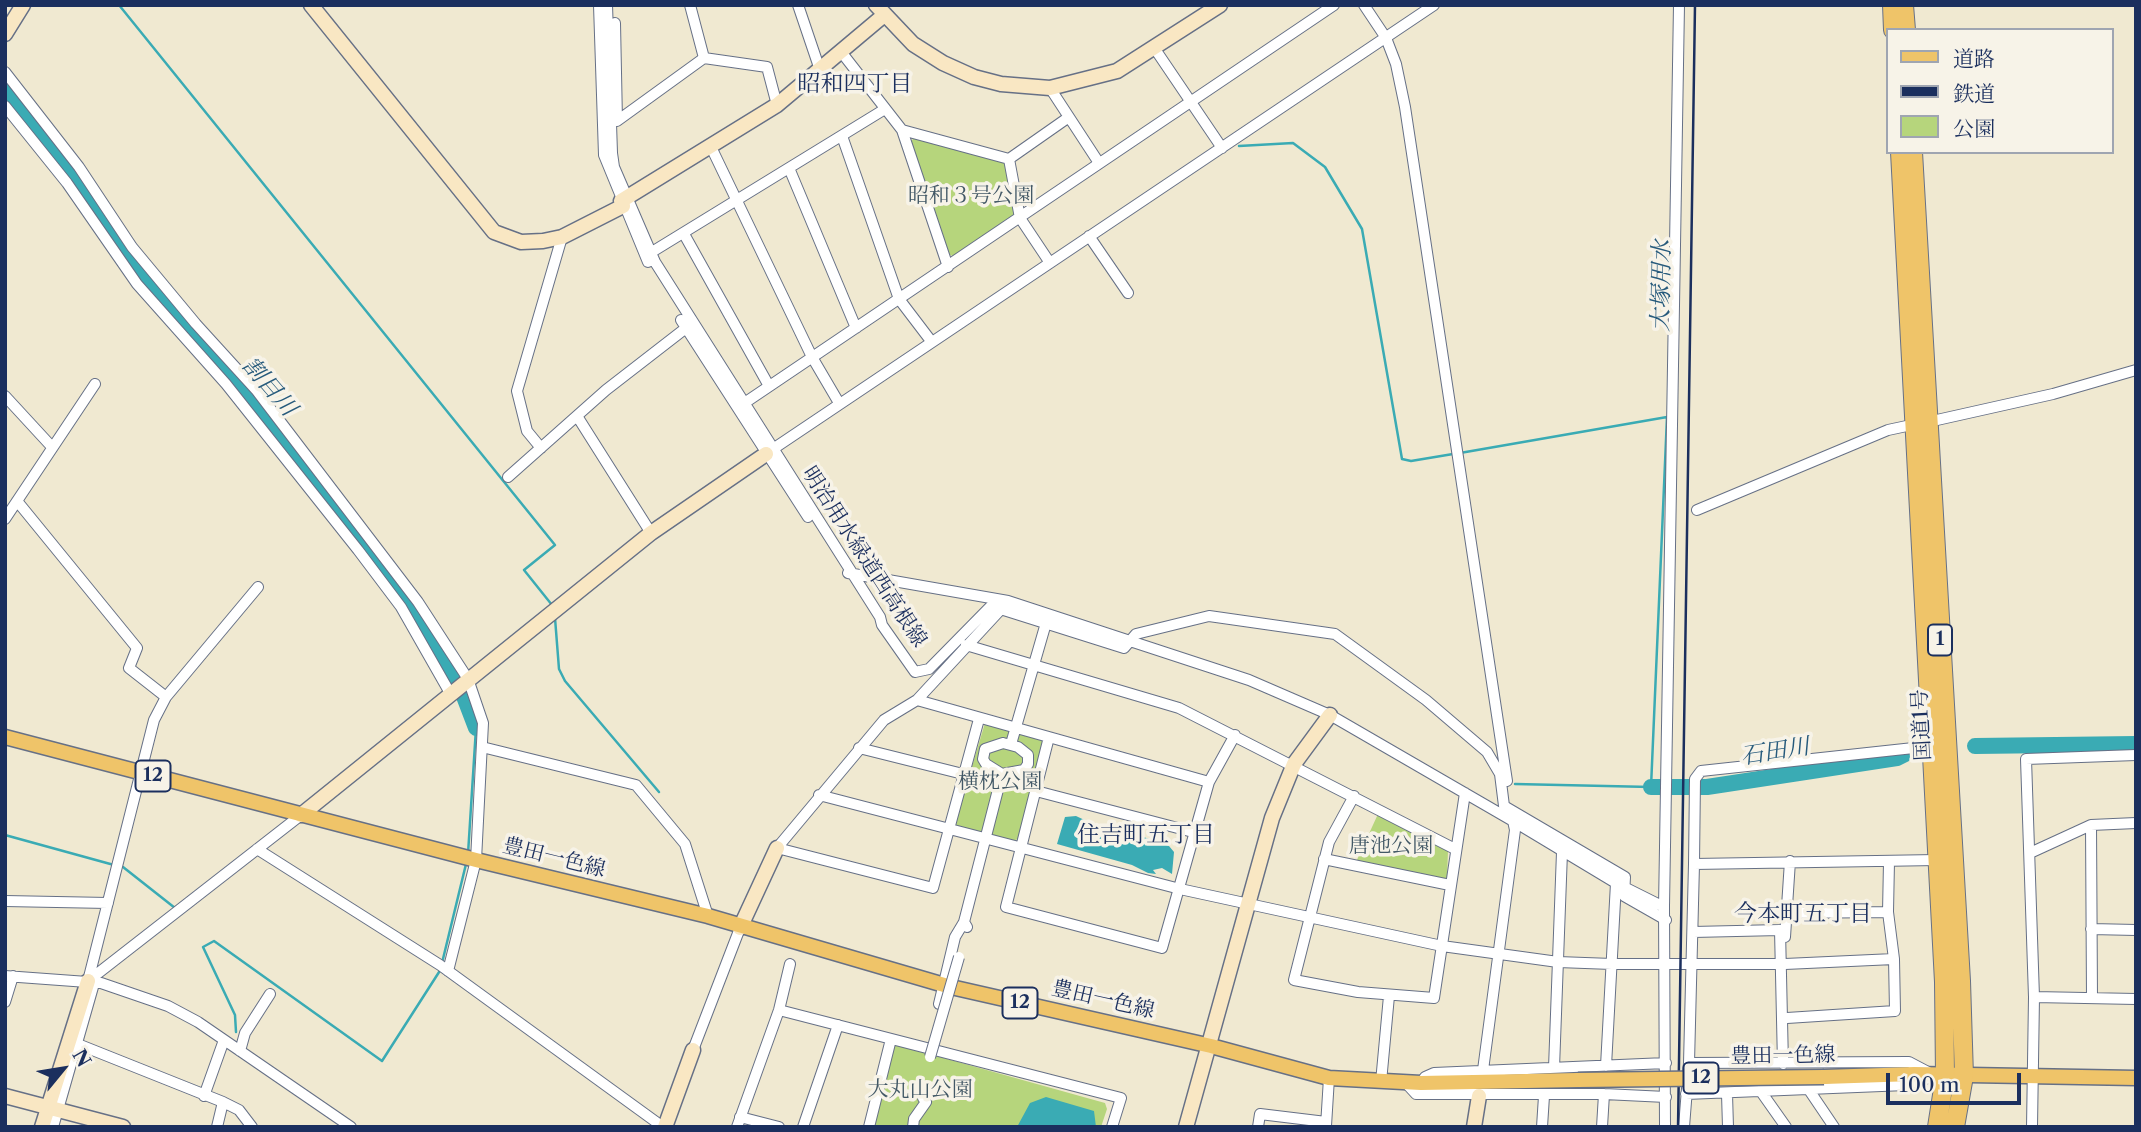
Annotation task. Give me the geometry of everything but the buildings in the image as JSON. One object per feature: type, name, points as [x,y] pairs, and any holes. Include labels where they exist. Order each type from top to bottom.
[{"type":"highway","points":[[1892,5],[1893,28]]},
{"type":"highway","points":[[1904,5],[1906,28]]},
{"type":"highway","name":"国道1号","points":[[1900,154],[1922,423],[1964,1076],[1955,1127]]},
{"type":"highway","name":"国道1号","points":[[1913,154],[1932,746],[1944,982],[1937,1127]]},
{"type":"main road","name":"豊田一色線","points":[[5,737],[470,859],[708,916],[740,928],[942,984],[1211,1046],[1329,1078],[1421,1083],[1824,1076],[2136,1078]]},
{"type":"street","points":[[5,34],[23,5]]},
{"type":"street","points":[[311,5],[494,232],[521,242],[562,237],[712,147],[777,105],[842,53],[880,11],[913,44],[974,77],[1001,84],[1050,88],[1118,71],[1156,49],[1212,7]]},
{"type":"street","points":[[599,5],[604,155],[648,254],[686,328],[740,406]]},
{"type":"street","points":[[607,5],[612,153],[624,201]]},
{"type":"street","points":[[613,5],[617,50],[617,121],[704,58],[767,67],[777,105]]},
{"type":"street","points":[[690,5],[704,58]]},
{"type":"street","points":[[798,5],[820,70]]},
{"type":"street","points":[[740,406],[1334,5]]},
{"type":"street","points":[[1364,5],[1386,38],[1396,64],[1425,222],[1514,830],[1483,1070]]},
{"type":"street","points":[[88,981],[301,815],[651,533],[839,403],[1434,5]]},
{"type":"street","points":[[1665,1127],[1667,920],[1664,907],[1679,5]]},
{"type":"street","points":[[1156,49],[1222,148]]},
{"type":"street","points":[[842,53],[902,130],[948,267]]},
{"type":"street","points":[[5,72],[79,167],[132,247],[196,324],[257,391],[368,535],[418,602],[468,679],[483,723],[482,747],[470,859],[444,968]]},
{"type":"street","points":[[1050,88],[1099,163]]},
{"type":"street","points":[[5,106],[67,183],[137,284],[226,384],[373,569],[401,607],[452,691]]},
{"type":"street","points":[[648,254],[885,109]]},
{"type":"street","points":[[1009,159],[1069,117]]},
{"type":"street","points":[[902,130],[1009,159]]},
{"type":"street","points":[[842,136],[899,299],[931,341]]},
{"type":"street","points":[[712,147],[812,357],[839,403]]},
{"type":"street","points":[[1009,159],[1020,218],[1050,262]]},
{"type":"street","points":[[789,168],[856,328]]},
{"type":"street","points":[[684,234],[769,386]]},
{"type":"street","points":[[1089,236],[1128,293]]},
{"type":"street","points":[[541,448],[527,430],[517,391],[562,237]]},
{"type":"street","points":[[648,254],[844,572],[1005,605],[1130,641],[1249,680],[1330,715],[1465,793],[1625,877],[1620,885],[1612,964],[1606,1066]]},
{"type":"street","points":[[508,477],[576,416],[686,328]]},
{"type":"street","points":[[1697,510],[1888,430],[2053,394],[2136,369]]},
{"type":"street","points":[[5,519],[94,384]]},
{"type":"street","points":[[5,396],[52,447]]},
{"type":"street","points":[[576,416],[651,533]]},
{"type":"street","points":[[17,501],[137,648],[129,668],[166,698]]},
{"type":"street","name":"明治用水緑道西高根線","points":[[852,573],[882,625],[915,672],[929,669],[991,606],[1005,605]]},
{"type":"street","points":[[53,1127],[55,1107],[154,720],[166,698],[258,587]]},
{"type":"street","points":[[1005,605],[1046,623],[1124,648],[1136,634],[1209,616],[1335,634],[1426,700],[1487,751],[1500,774],[1504,806],[1512,816],[1562,852],[1664,907]]},
{"type":"street","points":[[257,849],[444,968],[664,1127],[740,928],[777,848],[819,794],[884,720],[918,700],[1005,605]]},
{"type":"street","points":[[1011,744],[1046,623]]},
{"type":"street","points":[[967,645],[1179,708],[1294,764],[1455,849]]},
{"type":"street","points":[[918,700],[1209,782]]},
{"type":"street","points":[[1186,1127],[1211,1046],[1247,903],[1272,818],[1294,764],[1330,715]]},
{"type":"street","points":[[777,848],[933,888],[979,719]]},
{"type":"street","points":[[1049,737],[1006,907],[1162,948],[1209,782],[1235,735]]},
{"type":"street","points":[[995,743],[1011,744],[1024,751],[1028,764],[1019,773],[1002,774],[986,764],[983,753],[995,743]]},
{"type":"street","points":[[1684,1127],[1689,1063],[1695,779],[1701,771],[1932,746]]},
{"type":"street","points":[[482,747],[636,785],[685,844],[708,916]]},
{"type":"street","points":[[859,748],[963,774]]},
{"type":"street","points":[[2032,1127],[2034,998],[2026,760],[2136,755]]},
{"type":"street","points":[[939,1004],[955,937],[966,924],[984,838],[1002,774]]},
{"type":"street","points":[[1035,791],[1193,832]]},
{"type":"street","points":[[1353,796],[1324,859],[1294,980],[1389,996],[1434,998],[1465,793]]},
{"type":"street","points":[[819,794],[1180,889],[1309,920],[1498,955],[1558,962],[1612,964],[1783,964],[1895,959]]},
{"type":"street","points":[[2030,853],[2091,825],[2136,823]]},
{"type":"street","points":[[2091,825],[2092,998]]},
{"type":"street","points":[[1554,1068],[1562,852]]},
{"type":"street","points":[[1324,859],[1450,886]]},
{"type":"street","points":[[1693,864],[1937,860]]},
{"type":"street","points":[[1785,1064],[1784,913],[1790,861]]},
{"type":"street","points":[[1787,1018],[1895,1012],[1895,959],[1888,912],[1889,862]]},
{"type":"street","points":[[1620,885],[1624,896],[1667,920]]},
{"type":"street","points":[[5,901],[108,903]]},
{"type":"street","points":[[1784,913],[1888,912]]},
{"type":"street","points":[[2091,929],[2136,930]]},
{"type":"street","points":[[1693,932],[1780,930],[1787,1018],[1785,1064]]},
{"type":"street","points":[[930,1057],[959,957]]},
{"type":"street","points":[[779,1127],[739,1122],[779,1010],[790,964]]},
{"type":"street","points":[[5,1002],[9,976],[88,981],[168,1006],[224,1040],[347,1126]]},
{"type":"street","points":[[240,1051],[245,1033],[270,994]]},
{"type":"street","points":[[1381,1082],[1389,996]]},
{"type":"street","points":[[2034,998],[2136,999]]},
{"type":"street","points":[[779,1010],[1121,1098],[1112,1127]]},
{"type":"street","points":[[803,1127],[838,1025]]},
{"type":"street","points":[[869,1127],[891,1039]]},
{"type":"street","points":[[204,1096],[224,1040]]},
{"type":"street","points":[[73,1042],[235,1107],[253,1127]]},
{"type":"street","points":[[1689,1063],[1909,1062],[1940,1076]]},
{"type":"street","points":[[1421,1083],[1425,1077],[1434,1073],[1666,1063]]},
{"type":"street","points":[[1686,1094],[1906,1086],[1940,1076]]},
{"type":"street","points":[[1258,1127],[1260,1114],[1326,1124],[1329,1078]]},
{"type":"street","points":[[1405,1082],[1416,1094],[1604,1094],[1666,1097]]},
{"type":"street","points":[[1805,1090],[1828,1127]]},
{"type":"street","points":[[1805,1090],[1834,1127]]},
{"type":"street","points":[[1762,1093],[1786,1127]]},
{"type":"street","points":[[1602,1127],[1604,1094]]},
{"type":"street","points":[[1727,1094],[1728,1127]]},
{"type":"street","points":[[5,1096],[123,1127]]},
{"type":"street","points":[[1474,1127],[1479,1096]]},
{"type":"street","points":[[1542,1127],[1544,1096]]},
{"type":"street","points":[[913,1127],[914,1119],[926,1102],[923,1098]]},
{"type":"street","points":[[218,1127],[223,1102]]},
{"type":"street","points":[[42,1127],[55,1107]]},
{"type":"green space","name":"昭和３号公園","points":[[915,137],[1003,160],[1015,215],[955,257],[948,254],[910,142]]},
{"type":"green space","name":"横枕公園","points":[[985,723],[1044,741],[1018,839],[1013,841],[957,827],[955,823]]},
{"type":"green space","name":"唐池公園","points":[[1378,814],[1448,851],[1447,878],[1444,880],[1356,862]]},
{"type":"green space","name":"大丸山公園","points":[[897,1045],[1105,1103],[1107,1109],[1101,1127],[873,1127],[894,1047]]},
{"type":"water","points":[[1076,816],[1093,824],[1101,833],[1111,830],[1135,834],[1169,846],[1174,852],[1172,874],[1162,868],[1153,870],[1156,874],[1148,873],[1132,865],[1057,844],[1065,817]]},
{"type":"water","points":[[1046,1097],[1094,1111],[1096,1127],[1017,1127],[1030,1103]]},
{"type":"waterway","points":[[119,5],[555,545],[524,570],[552,605]]},
{"type":"waterway","name":"割目川","points":[[5,91],[65,164],[125,251],[208,354],[260,408],[408,599],[463,694],[476,728]]},
{"type":"waterway","points":[[1239,146],[1293,143],[1325,167],[1362,229],[1402,459],[1411,461],[1453,454]]},
{"type":"waterway","points":[[1460,453],[1667,417],[1651,787],[1515,784]]},
{"type":"waterway","points":[[555,618],[559,669],[565,681],[659,792]]},
{"type":"waterway","points":[[468,854],[476,728]]},
{"type":"waterway","name":"石田川","points":[[1975,746],[2136,744]]},
{"type":"waterway","name":"石田川","points":[[1651,787],[1707,787],[1897,758],[1905,754]]},
{"type":"waterway","points":[[5,835],[114,865]]},
{"type":"waterway","points":[[442,963],[466,864]]},
{"type":"waterway","points":[[123,867],[175,908]]},
{"type":"waterway","points":[[236,1032],[235,1015],[203,947],[214,941],[382,1061],[441,969]]},
{"type":"railway","points":[[1678,1127],[1695,5]]},
{"type":"district","name":"昭和四丁目","points":[[855,84]]},
{"type":"district","name":"住吉町五丁目","points":[[1146,835]]},
{"type":"district","name":"今本町五丁目","points":[[1803,914]]},
{"type":"water label","name":"大塚用水","points":[[1662,286]]}]
